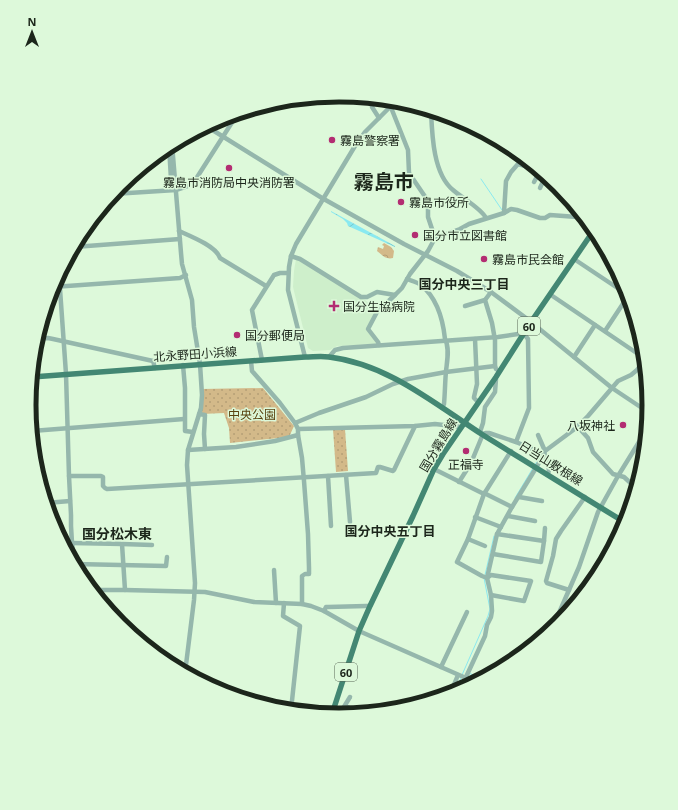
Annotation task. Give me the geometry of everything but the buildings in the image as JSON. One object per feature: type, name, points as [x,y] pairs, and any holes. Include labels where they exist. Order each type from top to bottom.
[{"type":"main road","name":"国分霧島線","points":[[334,708],[359,631],[414,516],[434,469],[590,236]]},
{"type":"main road","name":"北永野田小浜線","points":[[38,376],[183,365],[305,357],[329,357],[351,361],[386,374],[442,408],[463,425]]},
{"type":"main road","name":"日当山敷根線","points":[[463,425],[481,433],[620,519]]},
{"type":"street","points":[[372,104],[372,107],[379,118]]},
{"type":"street","points":[[305,357],[289,298],[288,273],[291,256],[296,244],[322,198],[355,146],[365,132],[389,107]]},
{"type":"street","points":[[392,107],[408,150],[409,173],[426,198],[428,204],[428,217],[435,238]]},
{"type":"street","points":[[431,117],[436,160],[447,184],[452,190],[482,212],[486,218]]},
{"type":"street","points":[[123,193],[176,190],[191,184],[232,122]]},
{"type":"street","points":[[212,130],[322,198],[457,271],[492,292],[574,356],[612,388],[642,408]]},
{"type":"street","points":[[173,152],[182,264],[192,300],[194,327],[200,364],[202,395],[200,408],[188,450],[187,465],[195,592],[186,666]]},
{"type":"street","points":[[169,154],[171,179],[176,184]]},
{"type":"street","points":[[504,213],[506,185],[511,172],[518,164],[521,164]]},
{"type":"street","points":[[534,182],[537,176]]},
{"type":"street","points":[[540,188],[543,181]]},
{"type":"street","points":[[379,345],[368,329],[377,312],[402,288],[435,238],[486,218],[504,213],[511,209],[540,218],[545,218],[550,215],[576,217]]},
{"type":"street","points":[[179,231],[196,238],[218,253],[220,258],[266,286]]},
{"type":"street","points":[[81,246],[180,239]]},
{"type":"street","points":[[291,256],[300,259],[361,297],[366,297],[378,292],[395,294]]},
{"type":"street","points":[[574,259],[619,290]]},
{"type":"street","points":[[262,360],[252,310],[274,275],[288,273]]},
{"type":"street","points":[[60,286],[180,278],[186,275]]},
{"type":"street","points":[[407,279],[421,285],[428,291],[436,303],[440,315],[446,341],[447,357],[444,404],[442,408]]},
{"type":"street","points":[[60,287],[66,374],[72,548]]},
{"type":"street","points":[[465,306],[485,300],[492,292]]},
{"type":"street","points":[[551,294],[637,353]]},
{"type":"street","points":[[485,300],[492,323],[495,366],[499,371]]},
{"type":"street","points":[[605,331],[624,302]]},
{"type":"street","points":[[574,356],[595,325]]},
{"type":"street","points":[[329,357],[332,352],[339,349],[524,334],[528,339],[529,408],[516,442]]},
{"type":"street","points":[[44,338],[64,341],[153,361],[155,368]]},
{"type":"street","points":[[475,339],[476,392],[474,398],[478,402]]},
{"type":"street","points":[[251,361],[252,371],[280,403],[298,429],[302,458],[308,534],[309,574],[302,576],[302,604]]},
{"type":"street","points":[[183,365],[185,388],[185,431],[193,432]]},
{"type":"street","points":[[295,423],[366,397],[414,377],[495,366]]},
{"type":"street","points":[[456,684],[485,636],[487,625],[491,617],[491,595],[485,577],[493,554],[499,526],[508,516],[510,506],[519,497],[543,453],[576,428],[618,381],[631,375],[639,367]]},
{"type":"street","points":[[459,482],[473,457],[481,433],[485,407],[494,392],[496,377]]},
{"type":"street","points":[[198,414],[205,415],[205,449]]},
{"type":"street","points":[[38,431],[184,419]]},
{"type":"street","points":[[298,429],[415,426],[435,424],[463,425]]},
{"type":"street","points":[[69,476],[101,476],[103,477],[103,486],[107,489],[376,473],[378,467],[392,472],[415,426]]},
{"type":"street","points":[[576,428],[579,428],[588,438],[593,452],[613,474],[624,478],[632,484]]},
{"type":"street","points":[[481,433],[489,433],[543,453]]},
{"type":"street","points":[[188,450],[236,447],[275,441],[298,435]]},
{"type":"street","points":[[538,435],[549,470],[548,474]]},
{"type":"street","points":[[560,612],[601,508],[639,440]]},
{"type":"street","points":[[491,595],[524,601],[531,581],[491,575],[485,577],[457,562],[468,539],[484,494],[510,451]]},
{"type":"street","points":[[434,469],[510,506]]},
{"type":"street","points":[[346,475],[350,522]]},
{"type":"street","points":[[328,476],[332,526]]},
{"type":"street","points":[[519,497],[542,501]]},
{"type":"street","points":[[569,590],[547,583],[546,581],[556,539],[585,497]]},
{"type":"street","points":[[52,502],[70,501]]},
{"type":"street","points":[[508,516],[535,521]]},
{"type":"street","points":[[475,517],[499,526]]},
{"type":"street","points":[[493,554],[541,562],[545,528]]},
{"type":"street","points":[[497,534],[544,541]]},
{"type":"street","points":[[468,539],[485,546]]},
{"type":"street","points":[[72,544],[152,545]]},
{"type":"street","points":[[122,544],[125,590]]},
{"type":"street","points":[[82,565],[166,566],[167,556]]},
{"type":"street","points":[[274,570],[276,603]]},
{"type":"street","points":[[100,590],[204,592],[254,602],[302,604],[311,606],[324,611],[359,631],[468,679]]},
{"type":"street","points":[[284,603],[283,616],[300,626],[292,704]]},
{"type":"street","points":[[324,611],[328,606],[370,606]]},
{"type":"street","points":[[441,667],[467,612]]},
{"type":"street","points":[[461,682],[462,676]]},
{"type":"street","points":[[348,708],[345,706],[350,697]]},
{"type":"shaded area","name":"国分生協病院","points":[[296,259],[365,300],[377,311],[367,329],[378,344],[337,346],[330,350],[313,351],[308,348],[293,287]]},
{"type":"green space","points":[[384,243],[391,247],[394,251],[393,258],[386,258],[377,251],[378,247],[383,249],[384,246],[382,245]]},
{"type":"green space","name":"中央公園","points":[[263,388],[294,426],[289,437],[230,443],[229,428],[224,413],[202,414],[201,389]]},
{"type":"green space","points":[[333,429],[345,429],[348,471],[336,472]]},
{"type":"water","points":[[331,211],[395,247],[348,226],[343,219]]},
{"type":"waterway","points":[[481,179],[502,210]]},
{"type":"waterway","points":[[535,465],[541,454]]},
{"type":"waterway","points":[[515,498],[533,468]]},
{"type":"waterway","points":[[485,575],[494,536]]},
{"type":"waterway","points":[[462,675],[490,609],[484,578]]},
{"type":"waterway","points":[[469,673],[475,676]]},
{"type":"waterway","points":[[458,683],[461,678]]},
{"type":"place","name":"霧島警察署","points":[[332,140]]},
{"type":"place","name":"霧島市消防局中央消防署","points":[[229,168]]},
{"type":"place","name":"霧島市役所","points":[[401,202]]},
{"type":"place","name":"国分市立図書館","points":[[415,235]]},
{"type":"place","name":"霧島市民会館","points":[[484,259]]},
{"type":"place","name":"国分生協病院","points":[[334,306]]},
{"type":"place","name":"国分郵便局","points":[[237,335]]},
{"type":"place","name":"八坂神社","points":[[623,425]]},
{"type":"place","name":"正福寺","points":[[466,451]]},
{"type":"district","name":"霧島市","points":[[384,181]]},
{"type":"district","name":"国分中央三丁目","points":[[464,284]]},
{"type":"district","name":"国分中央五丁目","points":[[390,531]]},
{"type":"district","name":"国分松木東","points":[[117,533]]}]
